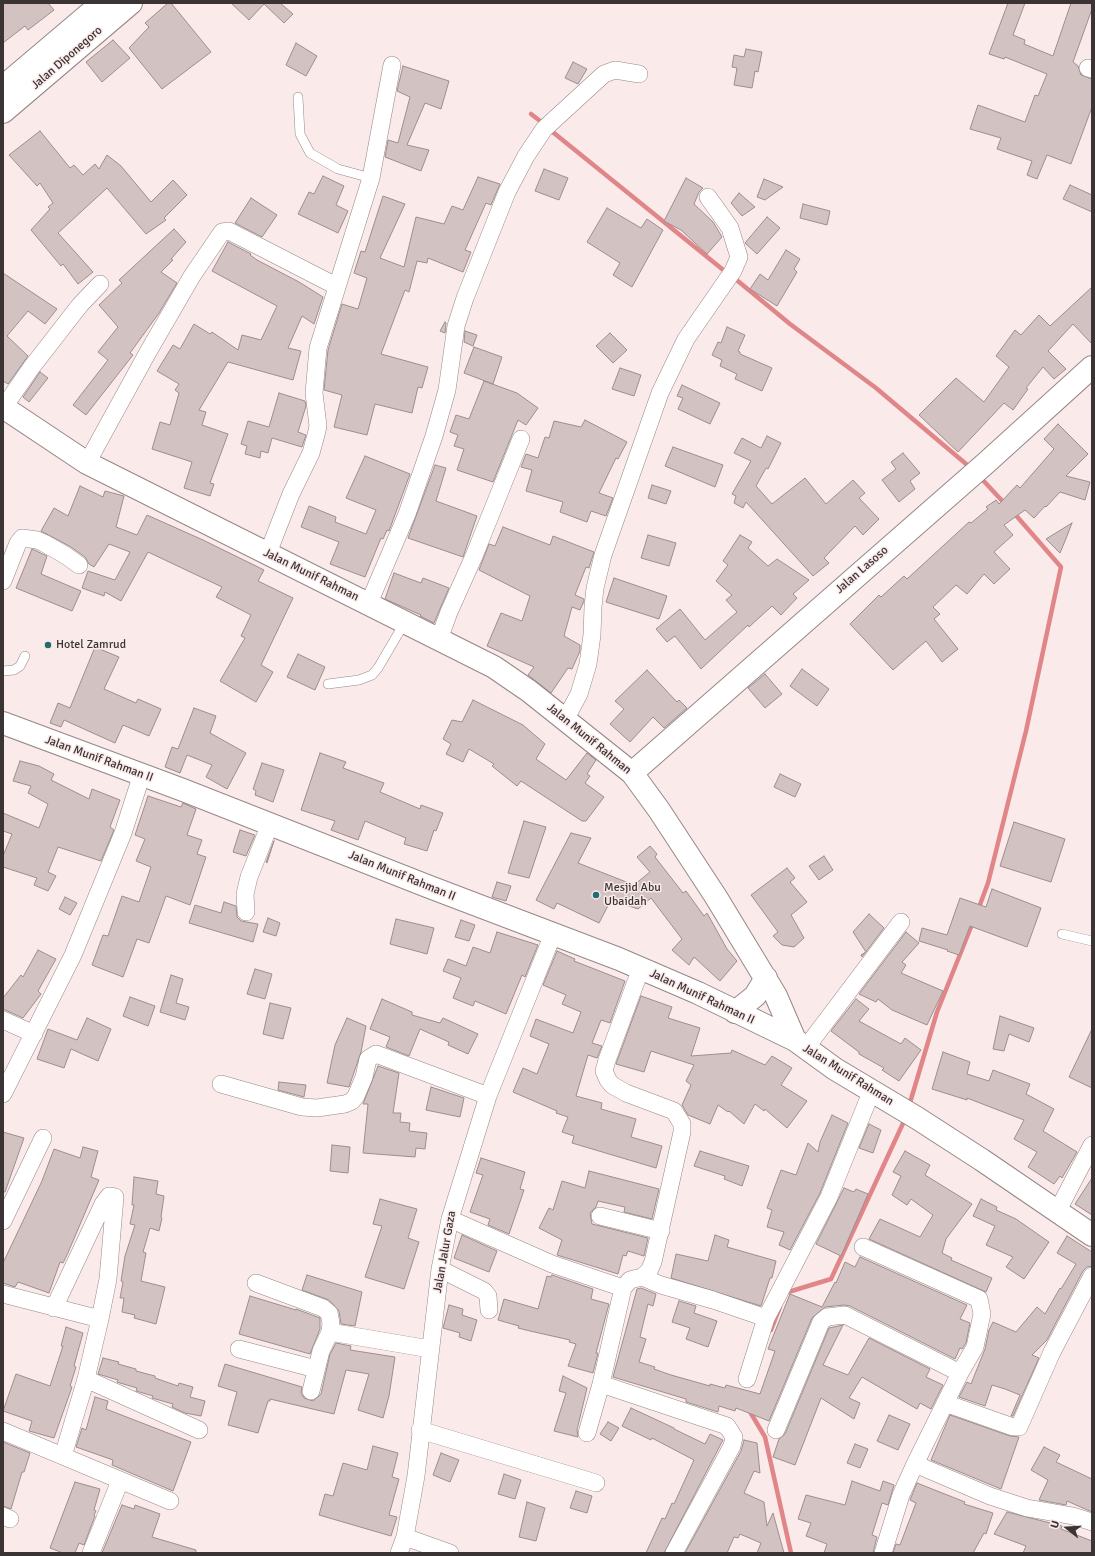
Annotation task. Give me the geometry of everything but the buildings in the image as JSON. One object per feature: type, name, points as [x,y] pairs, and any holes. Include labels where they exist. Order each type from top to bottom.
[{"type":"main road","name":"Jalan Diponegoro","points":[[3,88],[102,3]]},
{"type":"main road","name":"Jalan Diponegoro","points":[[3,112],[131,3]]},
{"type":"main road","name":"Jalan Lasoso","points":[[632,772],[986,463],[1092,367]]},
{"type":"main road","name":"Jalan Munif Rahman","points":[[3,407],[87,464],[369,603],[494,667],[565,720],[632,772],[708,884],[766,978],[800,1045],[908,1113],[1092,1235]]},
{"type":"main road","name":"Jalan Munif Rahman II","points":[[3,723],[142,774],[641,968],[698,992],[800,1045]]},
{"type":"main road","points":[[735,1012],[755,996],[766,978]]},
{"type":"street","points":[[268,553],[291,494],[311,453],[316,435],[318,426],[314,393],[314,373],[318,348],[336,286],[371,178],[392,65]]},
{"type":"street","points":[[369,603],[406,514],[434,436],[447,390],[456,326],[465,298],[507,192],[526,156],[547,127],[604,74],[615,70],[639,74]]},
{"type":"street","points":[[565,720],[579,694],[588,664],[592,635],[595,588],[603,555],[660,393],[686,339],[733,272],[739,257],[730,228],[708,197]]},
{"type":"street","points":[[87,464],[148,352],[192,276],[222,232],[229,231],[336,286]]},
{"type":"street","points":[[3,407],[80,305],[100,284]]},
{"type":"street","points":[[439,639],[521,439]]},
{"type":"street","points":[[3,581],[15,548],[22,538],[37,540],[44,543],[60,552],[79,566]]},
{"type":"street","points":[[3,1094],[73,955],[90,916],[123,833],[142,774]]},
{"type":"street","points":[[246,912],[246,885],[270,824]]},
{"type":"street","points":[[800,1045],[900,922]]},
{"type":"street","name":"Jalan Jalur Gaza","points":[[399,1553],[405,1537],[416,1476],[420,1430],[440,1269],[450,1219],[488,1096],[553,934]]},
{"type":"street","points":[[587,1433],[601,1384],[623,1288],[630,1280],[642,1277],[649,1271],[653,1262],[682,1132],[682,1124],[674,1111],[626,1093],[612,1085],[604,1071],[641,968]]},
{"type":"street","points":[[3,1020],[34,1034]]},
{"type":"street","points":[[221,1084],[302,1107],[317,1108],[345,1104],[352,1101],[356,1096],[364,1077],[368,1059],[376,1054],[488,1096]]},
{"type":"street","points":[[747,1378],[766,1318],[826,1203],[872,1090]]},
{"type":"street","points":[[3,1221],[43,1138]]},
{"type":"street","points":[[1057,1212],[1092,1145]]},
{"type":"street","points":[[54,1308],[103,1204],[109,1196],[115,1197],[112,1241],[100,1319],[86,1379],[62,1456]]},
{"type":"street","points":[[600,1216],[661,1231]]},
{"type":"street","points":[[450,1219],[552,1264],[623,1288]]},
{"type":"street","points":[[863,1247],[979,1299],[982,1314],[975,1347],[960,1373],[901,1495],[883,1553]]},
{"type":"street","points":[[440,1269],[484,1291],[488,1296],[489,1310]]},
{"type":"street","points":[[945,1403],[1013,1427],[1019,1427],[1052,1352],[1092,1276]]},
{"type":"street","points":[[642,1277],[661,1285],[766,1318]]},
{"type":"street","points":[[256,1283],[323,1308],[329,1313],[330,1332],[316,1369],[311,1391]]},
{"type":"street","points":[[3,1294],[100,1319]]},
{"type":"street","points":[[776,1430],[821,1322],[827,1317],[845,1315],[960,1373]]},
{"type":"street","points":[[330,1332],[430,1349]]},
{"type":"street","points":[[239,1349],[316,1369]]},
{"type":"street","points":[[86,1379],[199,1430]]},
{"type":"street","points":[[601,1384],[727,1426],[732,1431],[734,1437],[732,1446],[674,1553]]},
{"type":"street","points":[[3,1430],[170,1501]]},
{"type":"street","points":[[420,1430],[596,1483]]},
{"type":"street","points":[[915,1464],[990,1496],[1027,1508],[1072,1516],[1092,1522]]},
{"type":"street","points":[[91,1553],[120,1481]]},
{"type":"street","points":[[405,1537],[450,1553]]},
{"type":"lane","points":[[298,97],[300,134],[310,154],[338,169],[371,178]]},
{"type":"lane","points":[[328,684],[359,680],[372,675],[378,668],[405,622]]},
{"type":"lane","points":[[3,671],[14,670],[20,666],[25,656]]},
{"type":"lane","points":[[1062,934],[1092,941]]},
{"type":"waterway","points":[[531,114],[544,124]]},
{"type":"waterway","points":[[549,129],[727,273]]},
{"type":"waterway","points":[[733,277],[790,324],[876,388],[972,469]]},
{"type":"waterway","points":[[980,477],[1006,505]]},
{"type":"waterway","points":[[978,910],[988,883],[1026,731],[1061,567],[1013,512]]},
{"type":"waterway","points":[[909,1106],[937,1012],[973,922]]},
{"type":"waterway","points":[[785,1293],[831,1279],[905,1119]]},
{"type":"waterway","points":[[771,1330],[780,1307]]},
{"type":"waterway","points":[[749,1410],[765,1437],[791,1553]]},
{"type":"place","name":"Hotel Zamrud","points":[[48,645]]},
{"type":"place","name":"Mesjid Abu Ubaidah","points":[[596,895]]}]
